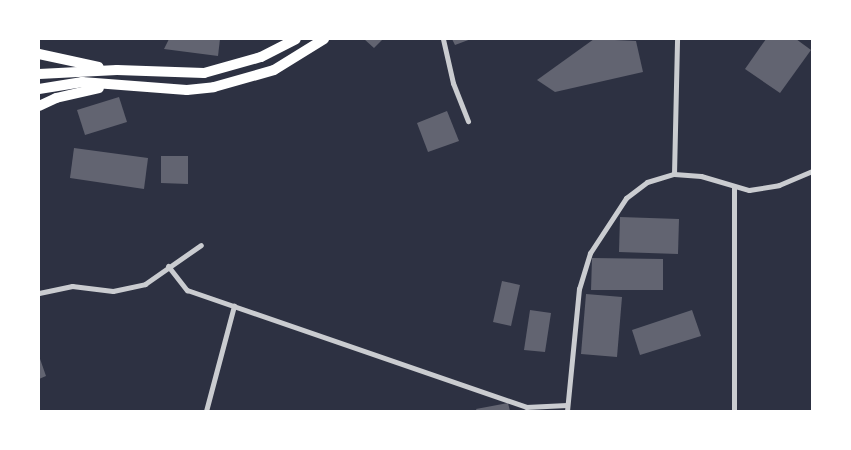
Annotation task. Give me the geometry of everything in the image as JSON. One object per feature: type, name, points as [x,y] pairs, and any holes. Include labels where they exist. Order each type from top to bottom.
[{"type":"main road","points":[[39,74],[117,70],[204,73],[261,57],[296,39]]},
{"type":"main road","points":[[39,90],[82,82],[187,90],[214,87],[274,70],[324,39]]},
{"type":"main road","points":[[39,54],[117,70]]},
{"type":"main road","points":[[39,106],[88,89],[119,85]]},
{"type":"street","points":[[443,39],[452,83],[468,121]]},
{"type":"street","points":[[674,174],[677,39]]},
{"type":"street","points":[[168,266],[187,290],[526,407],[567,408],[579,289],[590,253],[626,198],[647,182],[674,174],[701,176],[734,187],[764,188],[793,180],[812,171]]},
{"type":"street","points":[[734,187],[734,411]]},
{"type":"street","points":[[39,293],[72,286],[113,291],[145,284],[168,266],[201,245]]},
{"type":"street","points":[[206,411],[234,306]]},
{"type":"building","points":[[169,39],[220,39],[218,56],[164,49]]},
{"type":"building","points":[[364,39],[383,39],[374,48]]},
{"type":"building","points":[[452,39],[471,39],[455,45]]},
{"type":"building","points":[[594,39],[636,41],[643,72],[555,92],[537,80]]},
{"type":"building","points":[[766,39],[796,39],[811,50],[780,93],[745,69]]},
{"type":"building","points":[[119,97],[127,122],[85,135],[77,110]]},
{"type":"building","points":[[447,111],[459,141],[428,152],[417,123]]},
{"type":"building","points":[[74,148],[148,158],[144,189],[70,178]]},
{"type":"building","points":[[161,156],[188,156],[188,184],[161,183]]},
{"type":"building","points":[[620,217],[679,219],[678,254],[619,252]]},
{"type":"building","points":[[592,258],[663,259],[663,290],[591,290]]},
{"type":"building","points":[[502,281],[520,285],[511,326],[493,322]]},
{"type":"building","points":[[586,294],[622,297],[617,357],[581,354]]},
{"type":"building","points":[[530,310],[551,313],[545,352],[524,350]]},
{"type":"building","points":[[692,310],[701,336],[640,355],[632,330]]},
{"type":"building","points":[[39,356],[46,376],[39,379]]},
{"type":"building","points":[[508,403],[510,411],[477,411],[476,409]]}]
